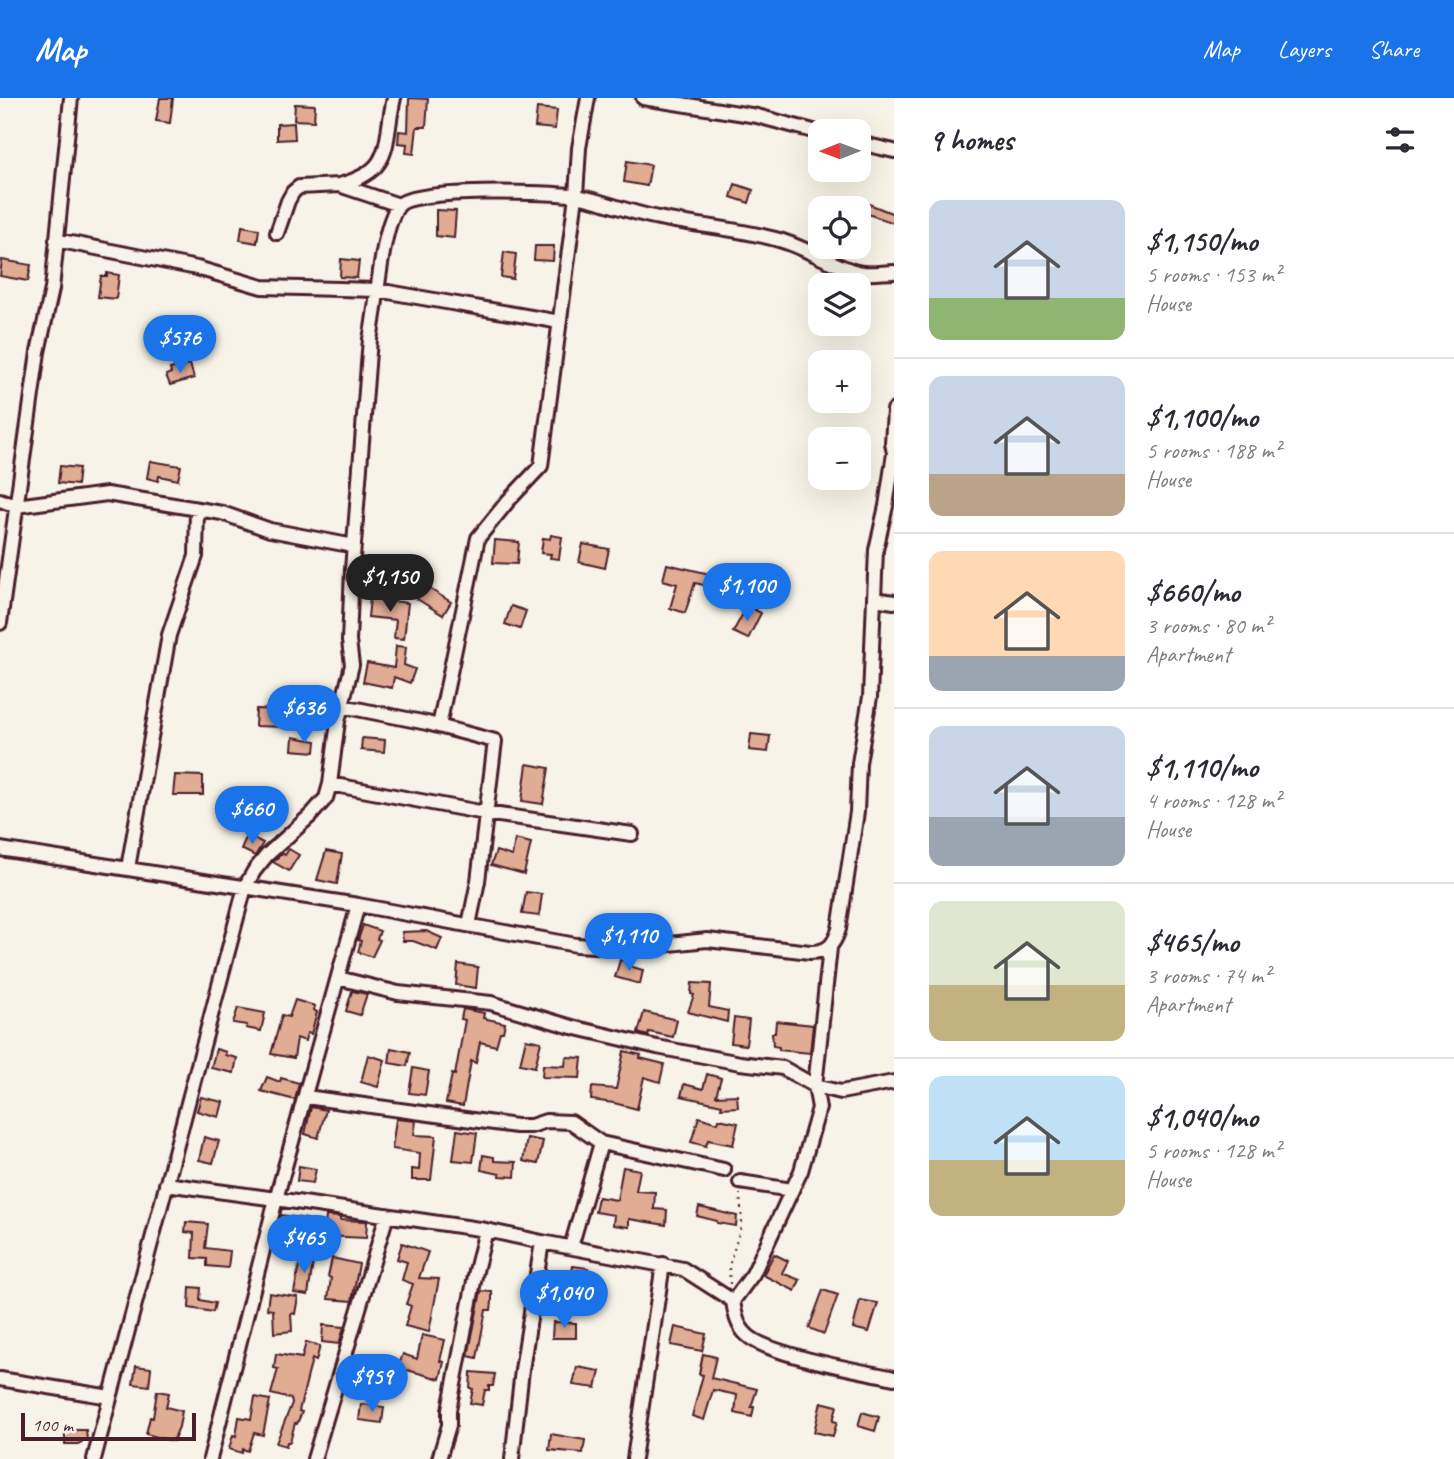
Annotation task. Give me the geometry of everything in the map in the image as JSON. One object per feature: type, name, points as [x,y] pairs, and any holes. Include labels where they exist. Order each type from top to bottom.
[{"type":"street","points":[[0,623],[38,352],[52,289],[71,98]]},
{"type":"street","points":[[277,233],[288,201],[299,187],[339,185],[356,181],[374,170],[383,156],[394,98]]},
{"type":"street","points":[[439,726],[478,538],[541,466],[576,196],[579,148],[588,98]]},
{"type":"street","points":[[643,98],[757,116],[808,130]]},
{"type":"street","points":[[872,146],[894,151]]},
{"type":"street","points":[[374,170],[378,198]]},
{"type":"street","points":[[339,185],[399,205]]},
{"type":"street","points":[[94,1459],[245,887],[267,855],[326,798],[330,784],[332,750],[352,665],[349,641],[354,546],[370,339],[384,244],[399,205],[408,200],[439,194],[523,193],[576,196],[654,217],[727,228],[781,240],[858,272],[894,272]]},
{"type":"street","points":[[56,240],[197,268],[262,286],[377,290],[560,323]]},
{"type":"street","points":[[0,849],[358,905],[576,945],[632,948],[707,940],[810,952],[821,952],[830,948],[839,929],[857,812],[859,763],[874,652],[876,550],[894,453],[894,410]]},
{"type":"street","points":[[0,500],[16,506],[107,494],[222,513],[270,530],[354,546]]},
{"type":"street","points":[[128,868],[169,635],[196,556],[197,509]]},
{"type":"street","points":[[874,599],[894,602]]},
{"type":"street","points":[[342,706],[439,726],[495,741],[478,881],[469,925]]},
{"type":"street","points":[[330,784],[485,813],[632,834]]},
{"type":"street","points":[[209,1459],[276,1199],[358,905]]},
{"type":"street","points":[[733,1301],[753,1274],[801,1171],[819,1108],[816,1086],[830,948]]},
{"type":"street","points":[[338,978],[398,993],[491,1003],[572,1027],[657,1047],[740,1063],[783,1068],[816,1086],[841,1092],[894,1082]]},
{"type":"street","points":[[306,1097],[516,1126],[531,1126],[546,1121],[571,1122],[601,1143],[724,1170]]},
{"type":"street","points":[[571,1247],[601,1143]]},
{"type":"street","points":[[740,1182],[792,1190]]},
{"type":"street","points":[[166,1184],[486,1230],[683,1269],[733,1301],[740,1328],[750,1338],[766,1346],[829,1364],[894,1378]]},
{"type":"street","points":[[314,1459],[387,1215]]},
{"type":"street","points":[[439,1459],[449,1425],[449,1410],[486,1230]]},
{"type":"street","points":[[512,1459],[522,1370],[542,1242]]},
{"type":"street","points":[[634,1459],[663,1264]]},
{"type":"street","points":[[0,1379],[110,1397]]},
{"type":"path","points":[[733,1301],[729,1266],[742,1223],[740,1182]]},
{"type":"building","points":[[160,98],[173,98],[170,123],[156,121]]},
{"type":"building","points":[[409,98],[428,99],[426,127],[417,127],[414,154],[406,153],[407,144],[398,143],[399,131],[408,132]]},
{"type":"building","points":[[295,104],[315,105],[314,121],[294,120]]},
{"type":"building","points":[[537,108],[557,110],[555,129],[535,127]]},
{"type":"building","points":[[294,123],[295,139],[277,140],[277,124]]},
{"type":"building","points":[[627,161],[651,165],[647,186],[624,182]]},
{"type":"building","points":[[735,184],[753,190],[749,203],[731,197]]},
{"type":"building","points":[[871,205],[894,214],[894,223],[871,215]]},
{"type":"building","points":[[436,210],[456,211],[454,238],[436,236]]},
{"type":"building","points":[[242,226],[259,229],[257,243],[240,240]]},
{"type":"building","points":[[535,246],[554,246],[553,261],[534,260]]},
{"type":"building","points":[[504,252],[516,254],[513,279],[501,277]]},
{"type":"building","points":[[341,259],[359,261],[357,278],[340,277]]},
{"type":"building","points":[[2,260],[31,265],[28,281],[0,276]]},
{"type":"building","points":[[107,273],[119,275],[116,299],[98,297],[101,276],[107,276]]},
{"type":"building","points":[[190,364],[194,378],[170,385],[166,375],[171,373],[170,369]]},
{"type":"building","points":[[150,461],[181,466],[178,480],[159,476],[158,481],[147,478]]},
{"type":"building","points":[[60,466],[79,468],[77,485],[58,483]]},
{"type":"building","points":[[551,535],[562,537],[559,559],[550,558],[551,554],[541,553],[543,538],[550,539]]},
{"type":"building","points":[[495,540],[519,542],[517,564],[493,563]]},
{"type":"building","points":[[583,544],[609,549],[605,568],[579,562]]},
{"type":"building","points":[[667,564],[727,578],[725,590],[695,583],[685,613],[670,608],[677,584],[663,580]]},
{"type":"building","points":[[425,586],[451,602],[443,615],[417,599]]},
{"type":"building","points":[[370,598],[408,603],[404,639],[394,638],[396,620],[368,617]]},
{"type":"building","points":[[511,606],[526,611],[520,629],[505,624]]},
{"type":"building","points":[[747,606],[761,613],[748,639],[733,632]]},
{"type":"building","points":[[396,646],[406,647],[404,665],[415,669],[410,683],[394,677],[392,688],[363,682],[367,663],[394,668]]},
{"type":"building","points":[[256,709],[286,710],[285,727],[255,726]]},
{"type":"building","points":[[751,734],[770,736],[768,752],[749,750]]},
{"type":"building","points":[[293,737],[316,741],[315,752],[292,750]]},
{"type":"building","points":[[362,738],[385,740],[384,752],[361,750]]},
{"type":"building","points":[[527,764],[549,768],[543,804],[522,801]]},
{"type":"building","points":[[175,775],[203,776],[203,795],[173,795]]},
{"type":"building","points":[[247,835],[263,843],[255,856],[241,849]]},
{"type":"building","points":[[515,839],[531,843],[524,874],[491,865],[496,851],[512,856]]},
{"type":"building","points":[[289,849],[299,855],[289,871],[273,862],[282,853],[285,855]]},
{"type":"building","points":[[326,851],[342,854],[337,884],[317,880]]},
{"type":"building","points":[[526,892],[542,894],[539,916],[522,914]]},
{"type":"building","points":[[363,925],[380,931],[377,939],[380,940],[372,957],[358,952],[361,941],[358,940]]},
{"type":"building","points":[[426,931],[442,938],[437,950],[413,941],[403,941],[402,932]]},
{"type":"building","points":[[620,960],[643,970],[640,984],[615,977]]},
{"type":"building","points":[[458,964],[478,967],[476,988],[456,985]]},
{"type":"building","points":[[692,983],[711,984],[709,1007],[728,1011],[727,1022],[688,1012],[694,995],[691,994]]},
{"type":"building","points":[[352,991],[367,994],[360,1015],[346,1011]]},
{"type":"building","points":[[295,1000],[315,1006],[314,1010],[317,1012],[311,1034],[307,1033],[305,1041],[297,1038],[294,1058],[271,1054],[282,1015],[289,1017]]},
{"type":"building","points":[[238,1008],[265,1013],[261,1031],[233,1023]]},
{"type":"building","points":[[463,1009],[484,1013],[483,1018],[505,1023],[496,1046],[480,1042],[476,1063],[471,1061],[463,1106],[446,1103],[452,1074],[455,1075],[465,1020],[461,1019]]},
{"type":"building","points":[[644,1012],[677,1020],[673,1037],[649,1032],[648,1036],[638,1033]]},
{"type":"building","points":[[734,1018],[749,1020],[746,1045],[731,1043]]},
{"type":"building","points":[[776,1021],[813,1025],[810,1053],[779,1050],[779,1047],[773,1046],[772,1033],[775,1033]]},
{"type":"building","points":[[526,1039],[541,1042],[535,1067],[520,1064]]},
{"type":"building","points":[[391,1048],[410,1052],[407,1066],[389,1063]]},
{"type":"building","points":[[216,1049],[237,1058],[234,1073],[211,1068]]},
{"type":"building","points":[[624,1051],[664,1064],[660,1082],[644,1077],[637,1109],[591,1100],[592,1087],[616,1089]]},
{"type":"building","points":[[368,1055],[385,1060],[378,1087],[361,1082]]},
{"type":"building","points":[[566,1057],[582,1058],[580,1078],[542,1077],[543,1065],[565,1066]]},
{"type":"building","points":[[413,1068],[429,1071],[425,1095],[409,1093]]},
{"type":"building","points":[[707,1074],[721,1078],[716,1096],[737,1095],[738,1107],[721,1108],[722,1105],[681,1096],[684,1084],[703,1089]]},
{"type":"building","points":[[267,1077],[280,1082],[281,1078],[299,1083],[295,1100],[261,1091]]},
{"type":"building","points":[[201,1097],[223,1102],[219,1117],[197,1111]]},
{"type":"building","points":[[311,1107],[326,1110],[318,1138],[305,1134]]},
{"type":"building","points":[[699,1117],[718,1123],[719,1119],[738,1123],[733,1145],[708,1140],[706,1146],[691,1142]]},
{"type":"building","points":[[396,1119],[416,1121],[414,1135],[436,1136],[431,1180],[412,1180],[412,1169],[419,1170],[420,1153],[392,1149]]},
{"type":"building","points":[[457,1130],[477,1133],[473,1162],[453,1160]]},
{"type":"building","points":[[204,1137],[219,1141],[213,1163],[199,1160]]},
{"type":"building","points":[[527,1138],[543,1141],[538,1164],[523,1161]]},
{"type":"building","points":[[483,1155],[494,1157],[494,1161],[516,1162],[515,1177],[481,1170]]},
{"type":"building","points":[[299,1166],[316,1169],[313,1183],[297,1181]]},
{"type":"building","points":[[623,1167],[640,1170],[636,1191],[655,1192],[654,1209],[667,1210],[666,1225],[629,1219],[629,1227],[613,1225],[614,1215],[595,1212],[598,1197],[617,1200]]},
{"type":"building","points":[[699,1207],[737,1216],[736,1226],[697,1216]]},
{"type":"building","points":[[281,1215],[307,1219],[305,1234],[278,1230]]},
{"type":"building","points":[[326,1216],[340,1217],[340,1220],[367,1221],[366,1238],[324,1236]]},
{"type":"building","points":[[186,1222],[208,1224],[205,1248],[230,1251],[228,1268],[207,1266],[207,1259],[193,1258],[194,1233],[185,1232]]},
{"type":"building","points":[[402,1243],[428,1252],[419,1278],[439,1279],[429,1332],[405,1326],[411,1306],[406,1304],[413,1284],[402,1280],[407,1262],[397,1259]]},
{"type":"building","points":[[301,1254],[314,1256],[308,1295],[294,1293]]},
{"type":"building","points":[[774,1254],[788,1261],[782,1273],[800,1280],[795,1291],[763,1275]]},
{"type":"building","points":[[332,1258],[359,1264],[352,1301],[328,1299],[331,1278],[328,1277]]},
{"type":"building","points":[[573,1266],[588,1268],[585,1292],[569,1290],[569,1271],[572,1272]]},
{"type":"building","points":[[190,1287],[201,1288],[200,1300],[215,1303],[213,1312],[189,1308]]},
{"type":"building","points":[[823,1290],[838,1295],[824,1334],[809,1328]]},
{"type":"building","points":[[481,1291],[492,1292],[492,1302],[491,1310],[486,1310],[477,1358],[468,1356]]},
{"type":"building","points":[[269,1293],[298,1297],[295,1314],[291,1313],[292,1331],[274,1333],[273,1310],[267,1309]]},
{"type":"building","points":[[860,1300],[878,1303],[869,1332],[853,1328]]},
{"type":"building","points":[[553,1322],[576,1323],[576,1338],[552,1338]]},
{"type":"building","points":[[323,1325],[344,1327],[339,1344],[322,1342]]},
{"type":"building","points":[[675,1327],[706,1334],[702,1351],[671,1345]]},
{"type":"building","points":[[422,1335],[445,1340],[440,1361],[444,1362],[440,1379],[407,1370],[400,1389],[391,1386],[403,1354],[417,1359]]},
{"type":"building","points":[[306,1342],[320,1346],[316,1361],[312,1359],[299,1411],[302,1412],[286,1446],[276,1443],[292,1403],[291,1399],[271,1394],[278,1369],[274,1368],[276,1354],[302,1358]]},
{"type":"building","points":[[703,1354],[716,1357],[711,1378],[757,1389],[751,1407],[754,1407],[752,1417],[735,1413],[737,1395],[713,1390],[704,1420],[692,1416],[703,1375],[699,1374]]},
{"type":"building","points":[[136,1366],[151,1368],[149,1386],[133,1384]]},
{"type":"building","points":[[577,1367],[600,1371],[596,1388],[573,1385]]},
{"type":"building","points":[[471,1372],[495,1374],[493,1386],[485,1390],[482,1405],[470,1403],[473,1389],[470,1388]]},
{"type":"building","points":[[157,1391],[169,1393],[166,1407],[182,1411],[173,1441],[146,1434],[150,1417],[153,1418]]},
{"type":"building","points":[[255,1397],[270,1400],[263,1435],[254,1433],[248,1451],[243,1449],[242,1453],[229,1449],[233,1435],[236,1436],[239,1417],[251,1419]]},
{"type":"building","points":[[821,1402],[837,1406],[833,1421],[837,1422],[833,1436],[814,1432]]},
{"type":"building","points":[[361,1404],[384,1407],[382,1423],[359,1420]]},
{"type":"building","points":[[862,1412],[879,1417],[875,1431],[858,1426]]},
{"type":"building","points":[[65,1430],[86,1430],[87,1440],[78,1444],[65,1444]]},
{"type":"building","points":[[551,1434],[585,1440],[583,1453],[549,1450]]}]
